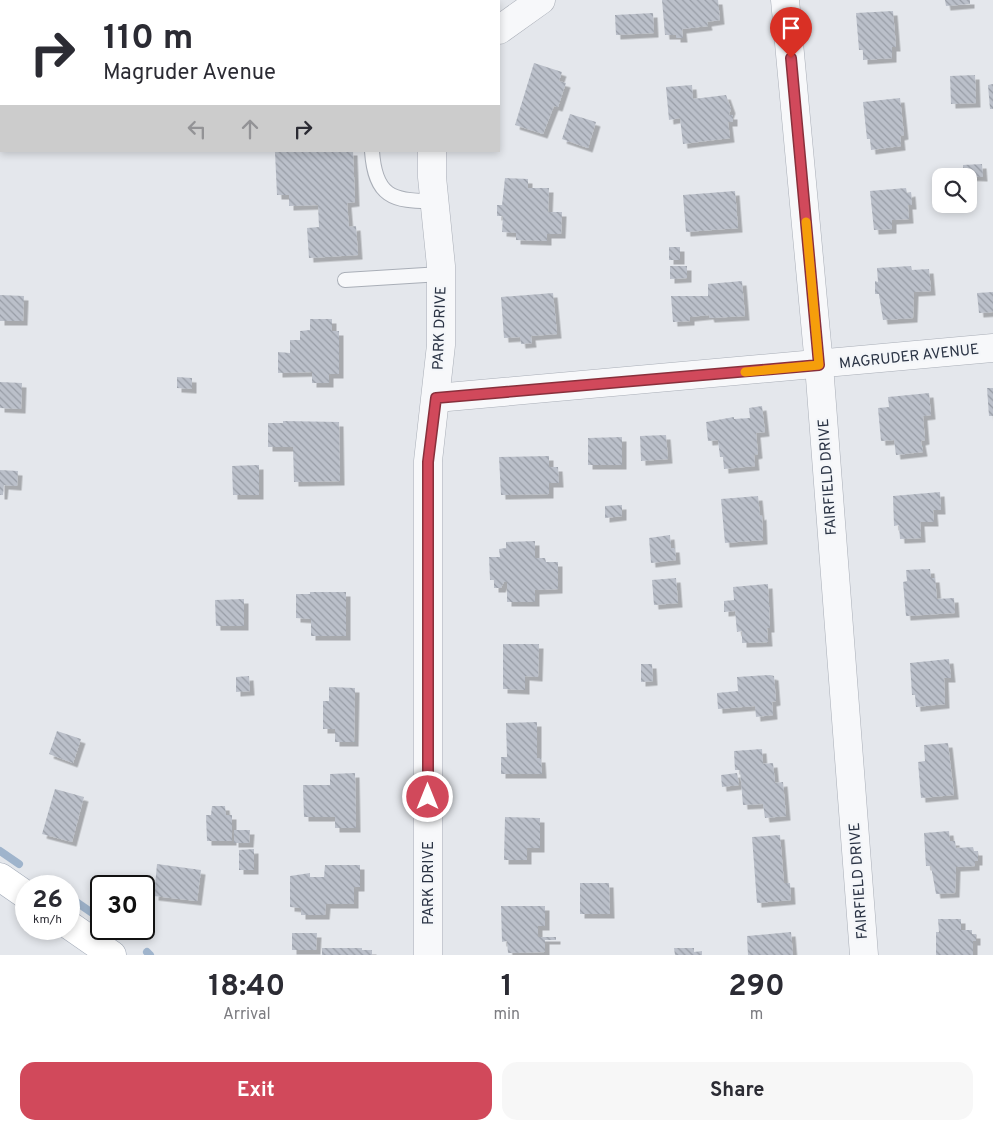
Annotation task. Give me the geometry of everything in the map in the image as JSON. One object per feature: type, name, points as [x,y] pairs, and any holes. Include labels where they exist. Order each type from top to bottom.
[{"type":"main road","points":[[0,877],[15,887]]},
{"type":"main road","points":[[80,933],[112,955]]},
{"type":"street","points":[[500,29],[541,0]]},
{"type":"street","name":"FAIRFIELD DRIVE","points":[[785,0],[819,365],[864,955]]},
{"type":"street","name":"PARK DRIVE","points":[[428,955],[428,462],[441,345],[440,274],[432,152]]},
{"type":"street","name":"MAGRUDER AVENUE","points":[[436,398],[993,348]]},
{"type":"lane","points":[[372,152],[373,169],[379,186],[392,196],[412,201],[434,201]]},
{"type":"lane","points":[[345,280],[440,274]]},
{"type":"building","points":[[662,0],[718,0],[720,20],[707,22],[708,26],[682,29],[683,38],[676,38],[676,35],[665,35]]},
{"type":"building","points":[[945,0],[970,0],[970,4],[946,6]]},
{"type":"building","points":[[893,11],[896,47],[892,47],[892,58],[863,60],[863,50],[859,50],[856,13]]},
{"type":"building","points":[[653,13],[654,33],[616,35],[615,15]]},
{"type":"building","points":[[534,63],[562,72],[559,81],[566,83],[558,107],[554,106],[543,134],[515,125]]},
{"type":"building","points":[[975,75],[976,103],[951,104],[950,76]]},
{"type":"building","points":[[993,84],[993,109],[990,109],[988,85]]},
{"type":"building","points":[[692,85],[693,99],[726,95],[731,109],[729,115],[733,115],[733,122],[728,122],[730,138],[683,144],[680,118],[669,120],[666,87]]},
{"type":"building","points":[[900,98],[904,135],[900,136],[901,146],[871,150],[870,139],[867,139],[863,102]]},
{"type":"building","points":[[570,114],[596,122],[588,148],[562,139]]},
{"type":"building","points":[[275,152],[353,152],[355,202],[347,203],[349,227],[356,226],[358,255],[309,258],[307,228],[319,227],[318,205],[289,206],[289,195],[277,195]]},
{"type":"building","points":[[982,164],[983,177],[977,177],[977,168],[963,168],[963,165]]},
{"type":"building","points":[[505,178],[528,179],[528,188],[549,188],[548,212],[562,212],[561,234],[547,234],[547,241],[516,240],[516,233],[502,232],[503,216],[497,216],[497,205],[502,205]]},
{"type":"building","points":[[906,188],[907,193],[911,192],[912,205],[908,205],[909,219],[892,220],[892,229],[874,230],[870,191]]},
{"type":"building","points":[[735,191],[738,228],[686,232],[683,195]]},
{"type":"building","points":[[669,247],[680,247],[680,260],[669,260]]},
{"type":"building","points":[[670,266],[687,266],[687,278],[670,279]]},
{"type":"building","points":[[911,266],[912,270],[929,269],[931,291],[914,292],[913,318],[883,320],[879,294],[875,294],[875,281],[878,282],[877,268]]},
{"type":"building","points":[[742,281],[745,316],[710,318],[709,315],[690,317],[690,321],[673,322],[671,296],[708,296],[708,284]]},
{"type":"building","points":[[993,292],[993,312],[979,313],[977,293]]},
{"type":"building","points":[[553,293],[557,334],[531,336],[532,343],[521,344],[520,337],[504,338],[501,297]]},
{"type":"building","points":[[0,295],[24,296],[23,321],[0,321]]},
{"type":"building","points":[[310,319],[332,319],[332,331],[339,331],[339,374],[329,374],[329,383],[312,383],[312,372],[278,373],[278,352],[290,353],[290,340],[300,340],[300,331],[310,330]]},
{"type":"building","points":[[177,377],[192,378],[192,389],[177,388]]},
{"type":"building","points":[[0,382],[22,383],[21,409],[0,408]]},
{"type":"building","points":[[987,388],[993,388],[993,416],[989,416]]},
{"type":"building","points":[[929,393],[931,415],[923,416],[925,440],[921,441],[923,452],[896,455],[894,440],[881,441],[878,408],[889,407],[888,397]]},
{"type":"building","points":[[762,406],[765,432],[756,433],[758,454],[754,455],[755,466],[724,469],[718,440],[708,441],[706,422],[734,417],[734,419],[750,418],[749,408]]},
{"type":"building","points":[[283,421],[339,422],[340,481],[294,482],[293,447],[268,447],[268,423],[283,423]]},
{"type":"building","points":[[666,435],[668,459],[641,461],[640,436]]},
{"type":"building","points":[[622,437],[622,465],[588,465],[588,438]]},
{"type":"building","points":[[549,456],[549,467],[558,467],[559,483],[549,483],[549,494],[501,495],[499,457]]},
{"type":"building","points":[[259,465],[259,495],[233,495],[232,466]]},
{"type":"building","points":[[0,470],[18,471],[17,486],[4,485],[3,495],[0,495]]},
{"type":"building","points":[[940,492],[941,510],[933,510],[934,522],[920,522],[921,538],[900,539],[899,525],[894,526],[893,496]]},
{"type":"building","points":[[758,496],[760,516],[762,515],[763,540],[725,543],[721,499]]},
{"type":"building","points":[[622,505],[622,516],[605,518],[605,506]]},
{"type":"building","points":[[670,535],[671,548],[675,548],[676,560],[651,563],[649,538]]},
{"type":"building","points":[[535,541],[535,558],[545,558],[546,562],[558,562],[558,589],[535,590],[535,602],[507,602],[507,582],[504,582],[501,588],[494,588],[494,580],[490,580],[489,557],[500,557],[499,549],[506,548],[506,542]]},
{"type":"building","points":[[930,569],[931,578],[935,578],[937,599],[954,598],[955,613],[906,616],[903,582],[907,581],[906,570]]},
{"type":"building","points":[[676,578],[678,603],[654,605],[652,580]]},
{"type":"building","points":[[768,584],[770,628],[767,628],[768,642],[742,643],[742,631],[737,632],[735,611],[724,612],[724,601],[734,600],[733,587]]},
{"type":"building","points":[[310,592],[346,592],[346,636],[311,636],[311,619],[296,618],[296,594],[310,594]]},
{"type":"building","points":[[244,599],[244,626],[216,626],[215,600]]},
{"type":"building","points":[[503,644],[539,644],[538,677],[525,676],[525,690],[503,689]]},
{"type":"building","points":[[949,659],[951,678],[944,678],[945,704],[916,707],[915,695],[912,695],[910,663]]},
{"type":"building","points":[[641,664],[652,664],[653,681],[641,682]]},
{"type":"building","points":[[249,676],[250,691],[236,692],[236,677]]},
{"type":"building","points":[[774,676],[776,701],[772,702],[773,715],[756,717],[755,706],[718,709],[717,693],[738,691],[737,677]]},
{"type":"building","points":[[329,687],[355,688],[354,742],[335,742],[335,729],[323,729],[323,701],[329,701]]},
{"type":"building","points":[[537,722],[537,758],[541,758],[542,774],[501,774],[501,757],[507,757],[506,723]]},
{"type":"building","points":[[57,731],[81,739],[73,763],[49,754]]},
{"type":"building","points":[[948,743],[954,795],[921,798],[918,762],[925,761],[924,745]]},
{"type":"building","points":[[762,749],[763,764],[773,763],[775,783],[783,782],[786,816],[765,818],[763,804],[743,805],[740,770],[735,770],[734,751]]},
{"type":"building","points":[[355,773],[356,828],[335,828],[335,817],[304,817],[303,785],[330,785],[330,774]]},
{"type":"building","points":[[737,773],[739,785],[722,787],[721,775]]},
{"type":"building","points":[[55,789],[84,797],[72,842],[42,834]]},
{"type":"building","points":[[212,806],[225,806],[226,815],[232,815],[232,841],[207,841],[206,815],[211,815]]},
{"type":"building","points":[[505,817],[540,818],[540,848],[527,848],[527,860],[504,860]]},
{"type":"building","points":[[234,830],[250,830],[249,843],[234,843]]},
{"type":"building","points":[[949,831],[950,841],[955,841],[956,848],[973,847],[974,851],[978,851],[978,861],[975,861],[975,866],[956,867],[955,893],[936,894],[931,866],[926,866],[924,833]]},
{"type":"building","points":[[780,835],[784,883],[790,883],[791,900],[757,903],[752,837]]},
{"type":"building","points":[[254,849],[254,870],[239,870],[239,850]]},
{"type":"building","points":[[157,864],[201,870],[197,901],[155,896]]},
{"type":"building","points":[[325,865],[360,865],[360,887],[354,887],[354,904],[326,904],[325,915],[301,915],[301,908],[290,907],[290,876],[310,873],[310,877],[324,877]]},
{"type":"building","points":[[580,883],[609,883],[610,914],[580,914]]},
{"type":"building","points":[[501,906],[545,906],[545,926],[538,926],[538,937],[556,937],[556,940],[545,940],[545,952],[508,953],[507,941],[502,942]]},
{"type":"building","points":[[938,919],[961,919],[961,930],[972,930],[972,934],[976,934],[976,941],[973,941],[973,955],[936,955],[936,932],[939,932]]},
{"type":"building","points":[[791,932],[793,955],[748,955],[747,936]]},
{"type":"building","points":[[292,933],[317,933],[316,950],[292,950]]},
{"type":"building","points":[[322,948],[362,948],[362,950],[372,950],[372,955],[322,955]]},
{"type":"building","points":[[674,948],[694,948],[694,952],[702,951],[702,955],[675,955]]},
{"type":"waterway","points":[[0,851],[19,864]]},
{"type":"waterway","points":[[80,905],[90,911]]},
{"type":"waterway","points":[[147,952],[150,955]]},
{"type":"slow traffic","points":[[745,372],[819,365],[806,222]]},
{"type":"route","points":[[428,797],[428,462],[436,398],[819,365],[791,58]]}]
